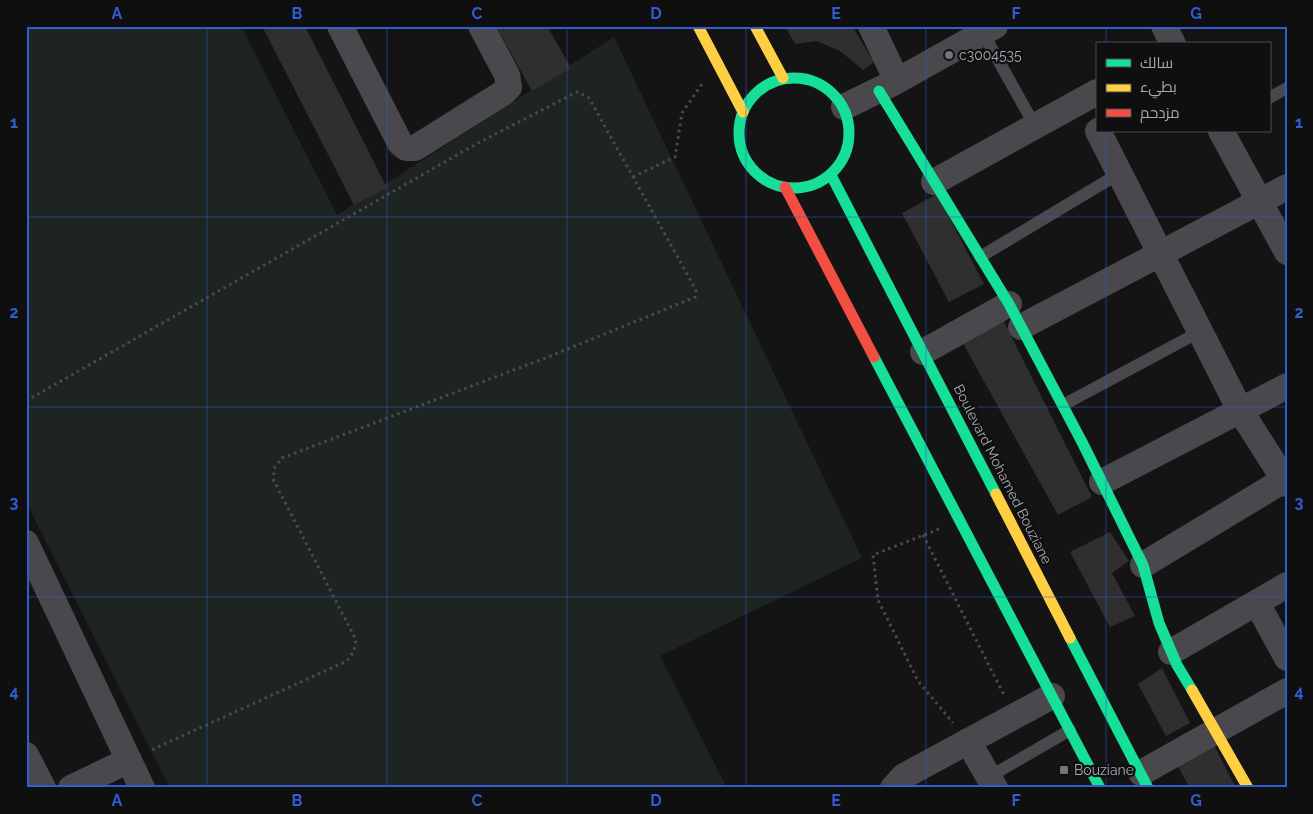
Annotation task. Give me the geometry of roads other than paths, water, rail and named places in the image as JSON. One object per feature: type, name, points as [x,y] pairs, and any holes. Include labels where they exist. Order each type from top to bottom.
[{"type":"street","points":[[340,26],[400,143],[406,148],[415,148],[503,93],[509,86],[507,75],[481,26]]},
{"type":"street","points":[[698,26],[743,112]]},
{"type":"street","points":[[755,26],[783,78]]},
{"type":"street","points":[[871,26],[888,86],[934,182],[1009,304],[1062,404],[1142,565],[1158,623],[1171,652],[1248,788]]},
{"type":"street","points":[[1164,26],[1172,42]]},
{"type":"street","points":[[844,107],[888,86],[989,30]]},
{"type":"street","points":[[802,77],[819,83],[833,93],[844,107],[849,125],[849,143],[842,161],[831,175],[817,184],[801,188],[785,188],[757,174],[742,151],[739,131],[743,112],[752,97],[765,85],[783,78],[802,77]]},
{"type":"street","points":[[934,182],[1089,96],[1096,126]]},
{"type":"street","points":[[1098,132],[1240,410],[1286,482],[1142,565]]},
{"type":"street","points":[[1222,132],[1287,252]]},
{"type":"street","name":"Boulevard Mohamed Bouziane","points":[[831,175],[1144,781]]},
{"type":"street","points":[[1021,327],[1287,187]]},
{"type":"street","points":[[785,188],[1097,783]]},
{"type":"street","points":[[923,352],[1009,304]]},
{"type":"street","points":[[1102,482],[1287,386]]},
{"type":"street","points":[[26,543],[142,788]]},
{"type":"street","points":[[1171,652],[1287,585]]},
{"type":"street","points":[[1257,603],[1287,658]]},
{"type":"street","points":[[1144,781],[1216,731],[1287,692]]},
{"type":"street","points":[[894,788],[904,776],[1052,696]]},
{"type":"street","points":[[968,741],[992,782]]},
{"type":"street","points":[[26,755],[43,788]]},
{"type":"street","points":[[71,788],[129,760]]},
{"type":"lane","points":[[989,30],[1035,126]]},
{"type":"lane","points":[[1270,97],[1287,88]]},
{"type":"lane","points":[[980,257],[1120,173]]},
{"type":"lane","points":[[1062,404],[1200,331]]},
{"type":"lane","points":[[992,782],[1070,730]]},
{"type":"lane","points":[[1082,788],[1097,783]]},
{"type":"place","name":"c3004535","points":[[949,55]]},
{"type":"place","name":"Bouziane","points":[[1064,770]]}]
